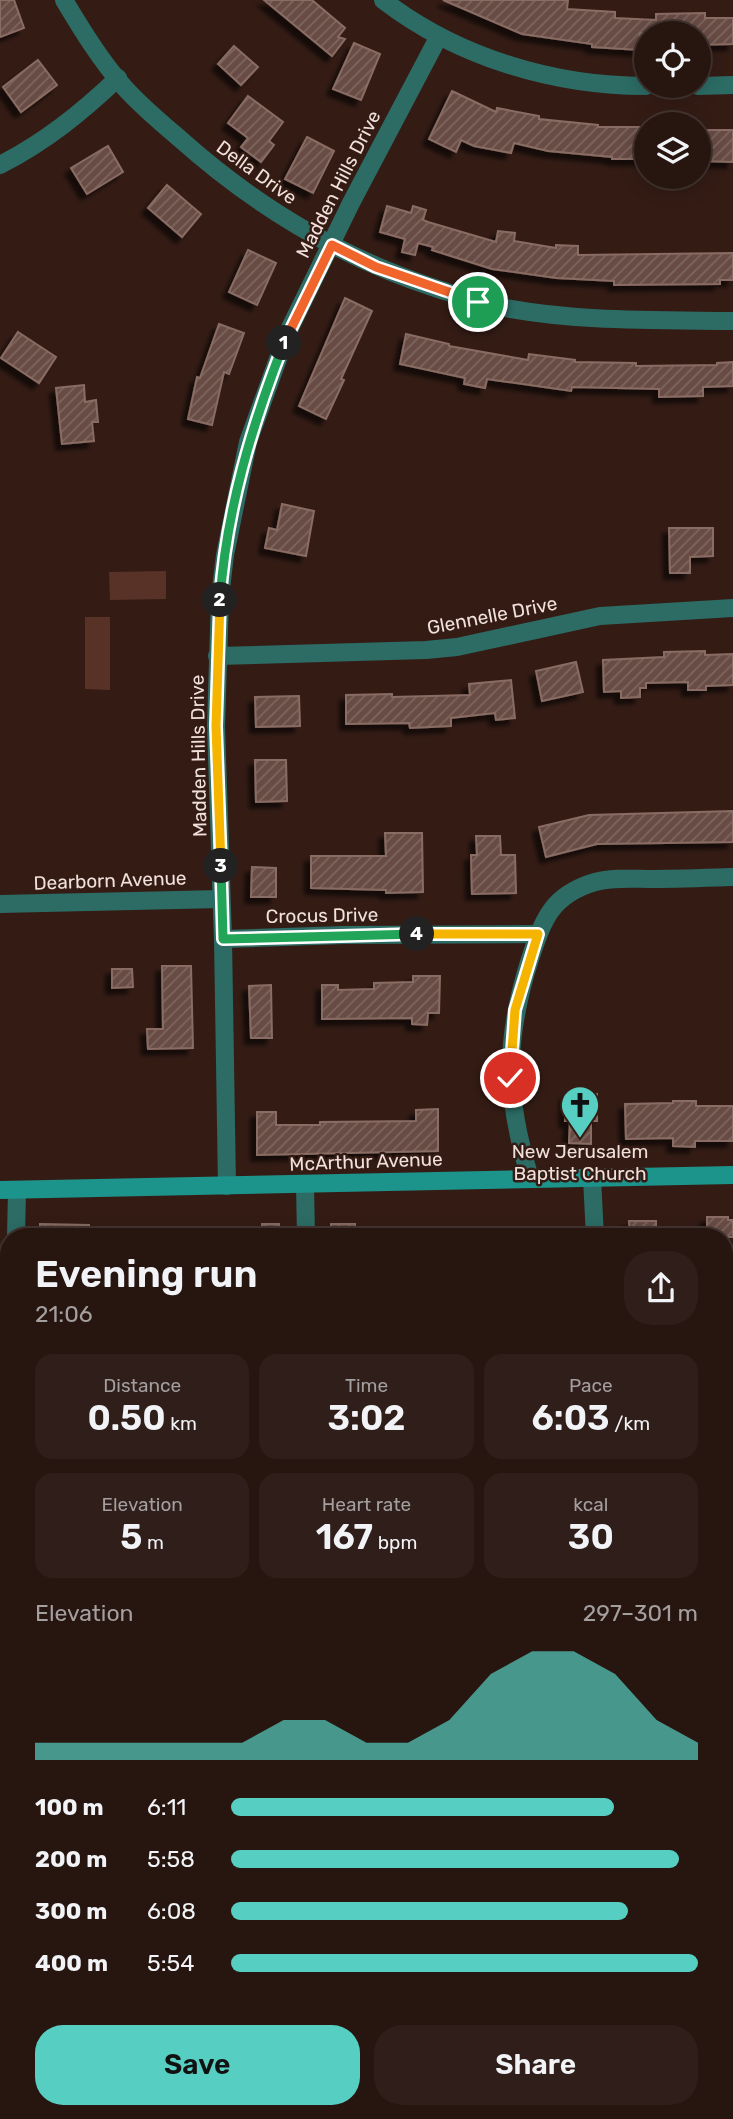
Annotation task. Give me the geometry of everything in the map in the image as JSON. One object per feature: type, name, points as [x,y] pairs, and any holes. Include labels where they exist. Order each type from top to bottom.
[{"type":"street","name":"Della Drive","points":[[64,0],[90,42],[148,111],[253,199],[332,245],[400,276],[496,306],[586,318],[733,321]]},
{"type":"street","points":[[383,0],[403,16],[477,53],[544,74],[634,85]]},
{"type":"street","name":"Madden Hills Drive","points":[[228,1186],[216,726],[217,656],[225,555],[248,442],[287,334],[362,180],[439,36]]},
{"type":"street","points":[[0,165],[59,131],[118,78]]},
{"type":"street","points":[[711,86],[733,85]]},
{"type":"street","name":"Glennelle Drive","points":[[217,656],[426,650],[457,647],[600,616],[733,608]]},
{"type":"street","points":[[530,1178],[514,1118],[510,1057],[515,1010],[543,920],[554,904],[596,882],[733,877]]},
{"type":"street","name":"Dearborn Avenue","points":[[0,904],[221,898]]},
{"type":"street","name":"Crocus Drive","points":[[223,939],[344,934],[538,934]]},
{"type":"street","name":"McArthur Avenue","points":[[8,1190],[733,1175]]},
{"type":"street","points":[[592,1178],[595,1228]]},
{"type":"street","points":[[306,1185],[306,1228]]},
{"type":"street","points":[[8,1190],[14,1228]]},
{"type":"shaded area","points":[[166,571],[166,599],[110,600],[109,572]]},
{"type":"shaded area","points":[[85,617],[110,617],[110,690],[85,689]]},
{"type":"building","points":[[0,0],[14,0],[24,28],[0,37]]},
{"type":"building","points":[[264,0],[312,0],[345,28],[338,37],[345,39],[332,56]]},
{"type":"building","points":[[443,0],[568,0],[567,9],[615,12],[615,18],[656,20],[656,14],[705,13],[705,18],[733,18],[733,44],[711,45],[711,21],[634,21],[634,50],[592,47],[592,44],[522,34]]},
{"type":"building","points":[[354,43],[380,54],[361,100],[333,89]]},
{"type":"building","points":[[234,46],[258,67],[241,85],[218,64]]},
{"type":"building","points":[[38,60],[57,85],[21,112],[3,87]]},
{"type":"building","points":[[452,91],[496,112],[497,108],[539,116],[539,119],[598,127],[634,127],[634,159],[548,151],[514,143],[511,153],[474,146],[461,140],[456,152],[429,139]]},
{"type":"building","points":[[248,96],[283,122],[269,141],[274,145],[261,162],[241,147],[248,138],[228,123]]},
{"type":"building","points":[[711,130],[733,130],[733,162],[711,161]]},
{"type":"building","points":[[307,137],[334,151],[313,193],[285,179]]},
{"type":"building","points":[[108,146],[123,172],[87,194],[71,168]]},
{"type":"building","points":[[167,185],[201,214],[182,237],[148,208]]},
{"type":"building","points":[[387,206],[411,213],[413,206],[426,210],[423,220],[496,242],[498,231],[515,233],[514,241],[556,248],[556,245],[578,246],[578,255],[733,253],[733,280],[720,280],[720,284],[614,285],[614,281],[556,278],[492,269],[418,243],[415,255],[402,252],[405,239],[380,232]]},
{"type":"building","points":[[248,250],[276,263],[257,305],[229,292]]},
{"type":"building","points":[[345,298],[372,311],[326,419],[299,406]]},
{"type":"building","points":[[219,324],[244,333],[229,374],[224,372],[212,425],[188,419],[197,377],[200,378]]},
{"type":"building","points":[[18,332],[56,357],[39,383],[1,358]]},
{"type":"building","points":[[406,334],[449,346],[528,360],[529,354],[575,362],[636,363],[636,366],[717,365],[733,362],[733,386],[703,387],[703,396],[659,397],[659,389],[572,387],[571,391],[487,379],[485,388],[464,384],[465,378],[400,364]]},
{"type":"building","points":[[84,385],[85,402],[96,400],[98,422],[92,422],[94,441],[62,444],[56,388]]},
{"type":"building","points":[[282,504],[314,511],[306,556],[265,548],[269,528],[277,530]]},
{"type":"building","points":[[669,528],[713,528],[713,556],[690,557],[690,573],[670,573]]},
{"type":"building","points":[[705,651],[705,655],[733,654],[733,685],[688,690],[688,682],[646,683],[646,688],[640,688],[640,697],[621,698],[621,691],[604,692],[603,660],[664,657],[664,652]]},
{"type":"building","points":[[576,662],[583,692],[542,701],[536,671]]},
{"type":"building","points":[[511,680],[515,718],[496,720],[495,713],[451,718],[451,726],[410,728],[409,723],[346,724],[346,695],[470,695],[469,684]]},
{"type":"building","points":[[299,696],[300,726],[256,727],[255,697]]},
{"type":"building","points":[[255,760],[286,760],[287,801],[256,802]]},
{"type":"building","points":[[733,811],[733,842],[597,844],[546,857],[539,827],[589,815]]},
{"type":"building","points":[[385,833],[422,833],[423,892],[386,893],[386,890],[311,888],[311,856],[386,856]]},
{"type":"building","points":[[476,836],[500,836],[501,855],[515,855],[516,893],[472,894],[471,855],[477,855]]},
{"type":"building","points":[[252,867],[276,868],[276,897],[251,897]]},
{"type":"building","points":[[162,966],[191,966],[193,1048],[148,1049],[147,1029],[163,1029]]},
{"type":"building","points":[[112,969],[132,969],[133,987],[112,988]]},
{"type":"building","points":[[413,976],[440,976],[439,1013],[428,1013],[427,1025],[412,1024],[412,1018],[322,1019],[322,985],[338,985],[338,990],[374,989],[374,983],[413,982]]},
{"type":"building","points":[[271,985],[272,1038],[251,1038],[249,986]]},
{"type":"building","points":[[566,1094],[597,1094],[597,1121],[591,1121],[591,1144],[569,1143],[570,1121],[565,1121]]},
{"type":"building","points":[[696,1101],[696,1106],[733,1106],[733,1141],[695,1141],[695,1147],[673,1146],[673,1138],[626,1139],[625,1104]]},
{"type":"building","points":[[438,1109],[438,1151],[257,1155],[257,1112],[276,1112],[276,1125],[320,1125],[320,1122],[416,1121],[416,1110]]},
{"type":"building","points":[[707,1217],[728,1217],[728,1220],[733,1220],[733,1228],[707,1228]]},
{"type":"building","points":[[629,1221],[656,1221],[656,1228],[629,1228]]},
{"type":"building","points":[[40,1224],[89,1225],[89,1228],[40,1228]]},
{"type":"building","points":[[262,1224],[279,1224],[279,1228],[262,1228]]},
{"type":"building","points":[[331,1224],[355,1224],[355,1228],[331,1228]]},
{"type":"place","name":"New Jerusalem Baptist Church","points":[[580,1139]]},
{"type":"route","points":[[478,302],[376,267],[332,245],[287,334],[248,442],[225,555],[220,597],[216,726],[221,898],[223,939],[344,934],[538,934],[515,1010],[510,1078]]}]
